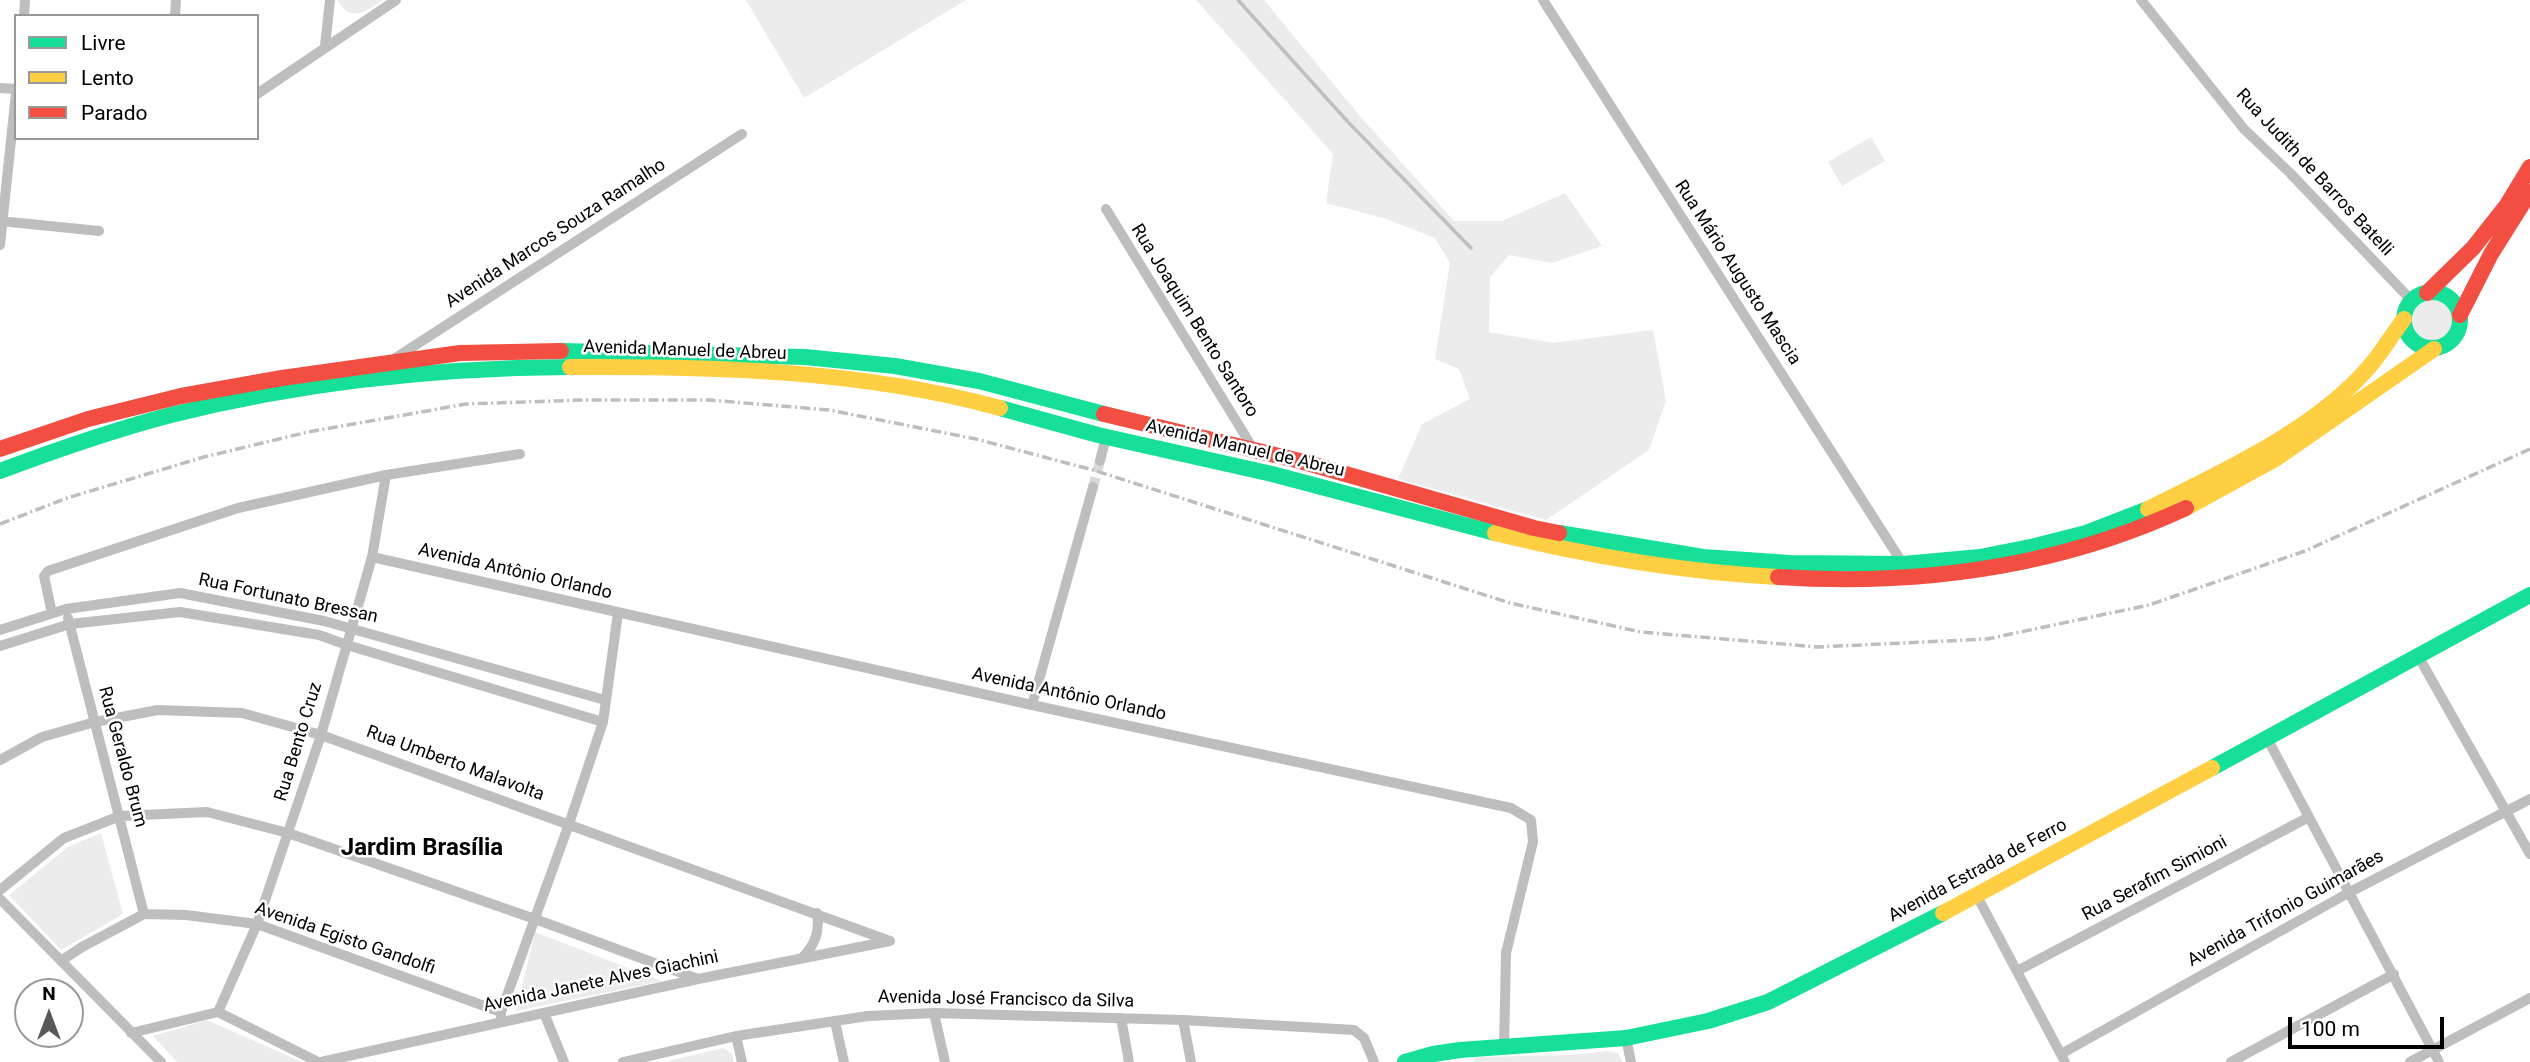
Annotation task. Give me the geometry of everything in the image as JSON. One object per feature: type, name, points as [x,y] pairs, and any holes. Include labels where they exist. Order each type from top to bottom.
[{"type":"main road","points":[[2530,167],[2507,205],[2473,248],[2427,293],[2412,301],[2404,319],[2406,331],[2413,341],[2434,349],[2444,346],[2457,334],[2460,315],[2491,254],[2530,192]]},
{"type":"main road","points":[[2427,293],[2448,297],[2456,305],[2460,315]]},
{"type":"main road","name":"Avenida Manuel de Abreu","points":[[0,449],[88,419],[181,396],[282,378],[460,353],[591,350],[804,357],[895,366],[979,381],[1254,450],[1534,528],[1613,543],[1703,557],[1778,562],[1903,564],[1980,557],[2035,546],[2086,533],[2149,509],[2282,439],[2319,413],[2368,368],[2404,319]]},
{"type":"main road","name":"Avenida Manuel de Abreu","points":[[0,471],[115,431],[200,408],[373,380],[491,368],[625,366],[798,375],[934,392],[1106,437],[1264,472],[1541,544],[1647,565],[1725,574],[1817,580],[1961,574],[2020,564],[2088,547],[2158,521],[2253,472],[2299,444],[2434,349]]},
{"type":"main road","name":"Avenida Estrada de Ferro","points":[[1405,1062],[1461,1056],[1504,1047],[1626,1038],[1708,1021],[1768,1002],[1977,896],[2417,654],[2530,595]]},
{"type":"street","points":[[325,46],[330,0]]},
{"type":"street","points":[[259,93],[396,0]]},
{"type":"street","name":"Rua Mário Augusto Mascia","points":[[1543,0],[1903,564]]},
{"type":"street","name":"Rua Judith de Barros Batelli","points":[[2141,0],[2244,129],[2290,173],[2412,301]]},
{"type":"street","points":[[0,245],[14,108]]},
{"type":"street","name":"Avenida Marcos Souza Ramalho","points":[[389,363],[742,134]]},
{"type":"street","name":"Rua Joaquim Bento Santoro","points":[[1106,209],[1254,450]]},
{"type":"street","points":[[1,221],[99,231]]},
{"type":"street","points":[[1100,461],[1106,437]]},
{"type":"street","points":[[52,613],[44,576],[48,571],[238,508],[386,475],[520,454]]},
{"type":"street","name":"Rua Bento Cruz","points":[[218,1012],[257,924],[321,735],[372,557],[386,475]]},
{"type":"street","points":[[1032,705],[1093,487]]},
{"type":"street","name":"Avenida Antônio Orlando","points":[[372,557],[1032,705],[1511,808],[1531,820],[1533,842],[1506,953],[1504,1047]]},
{"type":"street","name":"Rua Fortunato Bressan","points":[[0,630],[66,609],[180,593],[324,621],[605,700]]},
{"type":"street","name":"Rua Geraldo Brum","points":[[66,609],[144,914]]},
{"type":"street","name":"Rua Fortunato Bressan","points":[[0,646],[70,624],[180,612],[319,635],[603,722]]},
{"type":"street","points":[[501,1017],[603,722],[618,613]]},
{"type":"street","points":[[2417,654],[2530,854]]},
{"type":"street","name":"Rua Umberto Malavolta","points":[[0,760],[42,737],[94,722],[158,710],[242,713],[321,735],[890,941]]},
{"type":"street","points":[[2267,738],[2439,1062]]},
{"type":"street","name":"Avenida Trifonio Guimarães","points":[[2063,1058],[2350,892],[2530,799]]},
{"type":"street","points":[[0,890],[64,838],[120,816],[207,811],[288,833],[698,979]]},
{"type":"street","name":"Rua Serafim Simioni","points":[[2017,971],[2309,817]]},
{"type":"street","points":[[1977,896],[2063,1058]]},
{"type":"street","points":[[0,899],[161,1062]]},
{"type":"street","name":"Avenida Egisto Gandolfi","points":[[61,961],[144,914],[186,915],[257,924],[501,1017]]},
{"type":"street","points":[[802,958],[815,943],[818,933],[817,914]]},
{"type":"street","name":"Avenida Janete Alves Giachini","points":[[319,1062],[501,1017],[544,1013],[890,941]]},
{"type":"street","points":[[2231,1062],[2393,974]]},
{"type":"street","points":[[2410,1062],[2530,998]]},
{"type":"street","points":[[131,1033],[218,1012],[319,1062]]},
{"type":"street","points":[[544,1013],[564,1062]]},
{"type":"street","points":[[934,1013],[945,1062]]},
{"type":"street","name":"Avenida José Francisco da Silva","points":[[623,1062],[647,1060],[736,1036],[868,1016],[934,1013],[1183,1020],[1354,1030],[1364,1038],[1374,1062]]},
{"type":"street","points":[[1121,1018],[1129,1062]]},
{"type":"street","points":[[1183,1020],[1191,1062]]},
{"type":"street","points":[[835,1022],[844,1062]]},
{"type":"street","points":[[736,1036],[742,1062]]},
{"type":"street","points":[[1626,1038],[1631,1062]]},
{"type":"shaded area","points":[[338,0],[383,0],[365,11],[353,13],[347,12]]},
{"type":"shaded area","points":[[746,0],[966,0],[804,98]]},
{"type":"shaded area","points":[[1196,0],[1264,0],[1360,116],[1454,221],[1502,221],[1565,193],[1602,246],[1552,263],[1509,255],[1490,277],[1489,332],[1553,343],[1653,330],[1666,401],[1649,450],[1546,520],[1398,479],[1422,424],[1470,399],[1459,369],[1435,359],[1450,263],[1435,238],[1387,219],[1326,203],[1333,154]]},
{"type":"shaded area","points":[[1871,137],[1885,161],[1842,186],[1828,162]]},
{"type":"shaded area","points":[[2435,298],[2451,304],[2457,320],[2451,336],[2435,342],[2419,336],[2413,320],[2419,304]]},
{"type":"shaded area","points":[[101,833],[123,914],[61,950],[9,895],[68,847]]},
{"type":"shaded area","points":[[535,932],[662,981],[516,1011]]},
{"type":"shaded area","points":[[207,1020],[302,1062],[177,1062],[153,1036]]},
{"type":"shaded area","points":[[723,1048],[732,1053],[734,1062],[664,1062]]},
{"type":"shaded area","points":[[1608,1051],[1618,1053],[1623,1062],[1473,1062],[1476,1057],[1569,1055]]},
{"type":"waterway","points":[[1238,0],[1348,122],[1471,248]]},
{"type":"tunnel","points":[[1093,487],[1100,461]]},
{"type":"railway","points":[[0,524],[67,498],[204,457],[308,432],[466,404],[709,400],[829,410],[976,439],[1093,470],[1510,603],[1641,632],[1818,647],[1987,639],[2149,605],[2305,551],[2530,449]]},
{"type":"traffic: fast","points":[[2432,292],[2443,294],[2452,300],[2458,309],[2460,320],[2458,331],[2452,340],[2443,346],[2432,348],[2421,346],[2412,340],[2406,331],[2404,320],[2406,309],[2412,300],[2421,294],[2432,292]]},
{"type":"traffic: fast","points":[[561,351],[805,357],[895,366],[979,381],[1104,414]]},
{"type":"traffic: fast","points":[[0,471],[149,421],[269,394],[419,374],[570,367]]},
{"type":"traffic: fast","points":[[1000,408],[1098,435],[1272,474],[1495,533]]},
{"type":"traffic: fast","points":[[1559,533],[1703,557],[1790,563],[1903,564],[1980,557],[2035,546],[2086,533],[2148,509]]},
{"type":"traffic: fast","points":[[2212,768],[2530,595]]},
{"type":"traffic: fast","points":[[1405,1062],[1460,1050],[1626,1038],[1708,1021],[1768,1002],[1943,913]]},
{"type":"traffic: slow","points":[[2148,509],[2266,448],[2322,411],[2369,367],[2404,319]]},
{"type":"traffic: slow","points":[[2186,508],[2277,458],[2434,349]]},
{"type":"traffic: slow","points":[[570,367],[733,370],[841,378],[895,385],[1000,408]]},
{"type":"traffic: slow","points":[[1495,533],[1635,562],[1778,577]]},
{"type":"traffic: slow","points":[[1943,913],[2212,768]]},
{"type":"traffic: jam","points":[[2427,293],[2473,248],[2507,205],[2530,167]]},
{"type":"traffic: jam","points":[[2460,315],[2491,254],[2530,192]]},
{"type":"traffic: jam","points":[[0,449],[88,419],[181,396],[282,378],[460,353],[561,351]]},
{"type":"traffic: jam","points":[[1104,414],[1300,461],[1559,533]]},
{"type":"traffic: jam","points":[[1778,577],[1883,578],[1986,568],[2037,559],[2088,545],[2137,529],[2186,508]]},
{"type":"district","name":"Jardim Brasília","points":[[422,849]]}]
